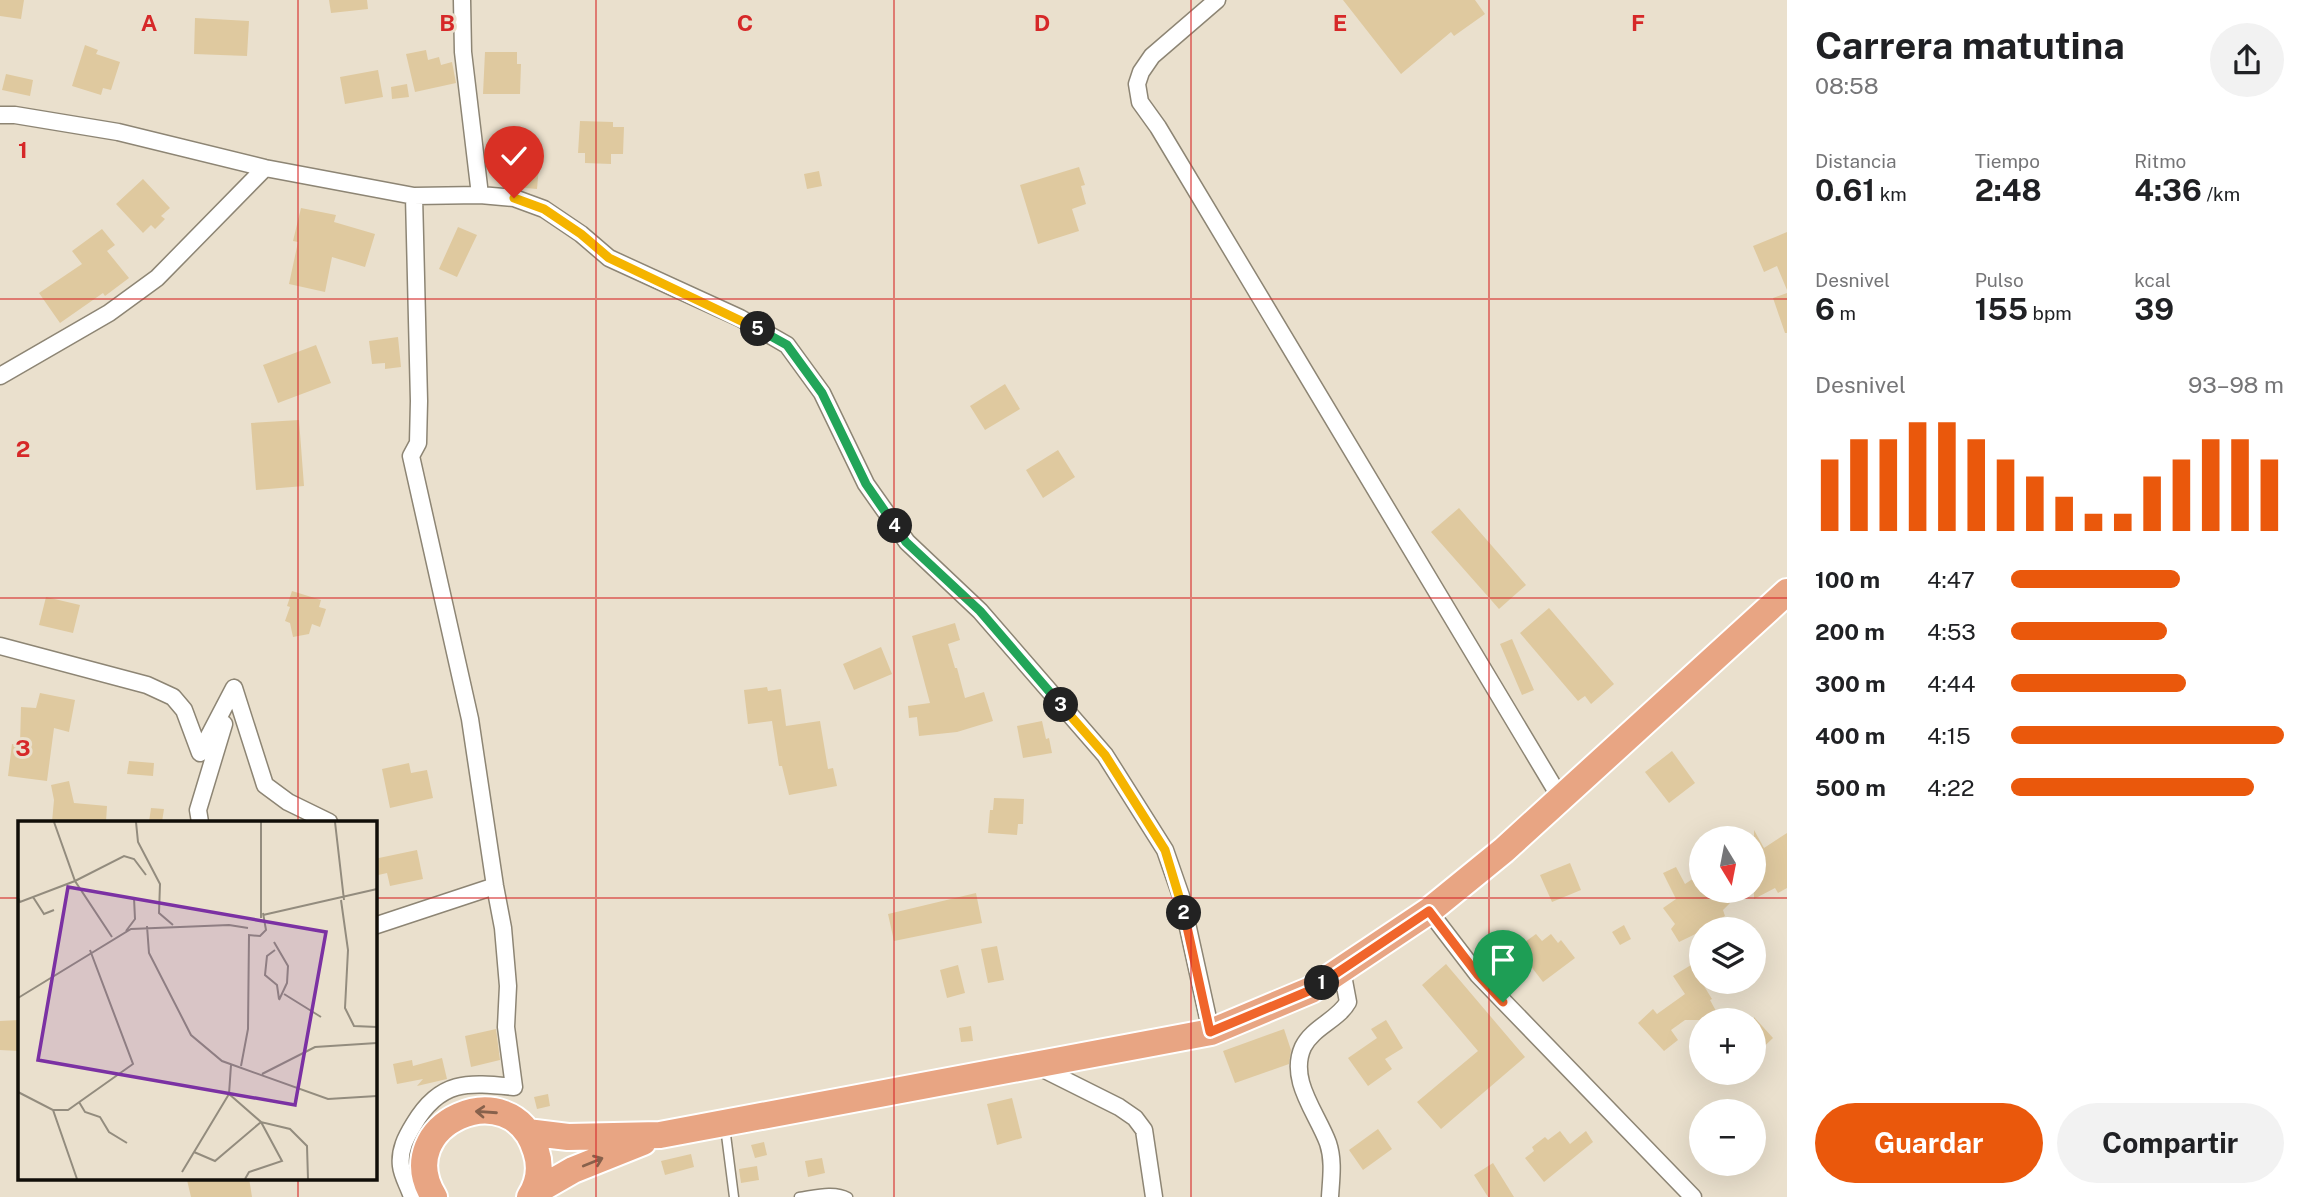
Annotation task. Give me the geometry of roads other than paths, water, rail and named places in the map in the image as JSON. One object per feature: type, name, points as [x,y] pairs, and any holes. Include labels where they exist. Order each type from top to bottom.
[{"type":"main road","points":[[527,1132],[587,1137],[660,1135],[1210,1032],[1311,990],[1429,911],[1504,850],[1787,592]]},
{"type":"main road","points":[[434,1197],[426,1178],[426,1153],[431,1141],[447,1122],[458,1115],[483,1110],[508,1116],[527,1132],[534,1143],[539,1168],[531,1195]]},
{"type":"main road","points":[[531,1195],[573,1170],[660,1135]]},
{"type":"street","points":[[462,0],[463,52],[480,195]]},
{"type":"street","points":[[1217,0],[1152,56],[1141,72],[1137,84],[1140,102],[1165,139],[1562,799]]},
{"type":"street","points":[[0,115],[15,115],[118,132],[265,168],[414,196],[480,195],[514,198],[544,209],[581,234],[609,258],[740,318],[787,345],[822,393],[866,484],[906,542],[980,611],[1105,755],[1165,850],[1181,896],[1210,1032]]},
{"type":"street","points":[[0,376],[109,313],[157,278],[265,168]]},
{"type":"street","points":[[412,1197],[401,1166],[404,1142],[425,1107],[440,1093],[458,1087],[482,1084],[514,1087],[506,1027],[508,986],[503,928],[470,719],[411,456],[418,443],[419,401],[414,196]]},
{"type":"street","points":[[0,646],[147,685],[173,697],[184,710],[200,753],[234,688]]},
{"type":"street","points":[[200,821],[198,810],[234,688]]},
{"type":"street","points":[[234,688],[265,785],[288,802],[327,821]]},
{"type":"street","points":[[376,925],[495,886]]},
{"type":"street","points":[[1429,911],[1478,975],[1693,1197]]},
{"type":"street","points":[[1330,1197],[1332,1166],[1328,1145],[1299,1081],[1298,1064],[1304,1045],[1318,1028],[1344,1009],[1348,1002],[1342,970]]},
{"type":"street","points":[[1033,1064],[1119,1107],[1135,1118],[1144,1130],[1154,1197]]},
{"type":"lane","points":[[724,1123],[734,1197]]},
{"type":"lane","points":[[799,1197],[825,1193],[848,1197]]}]
